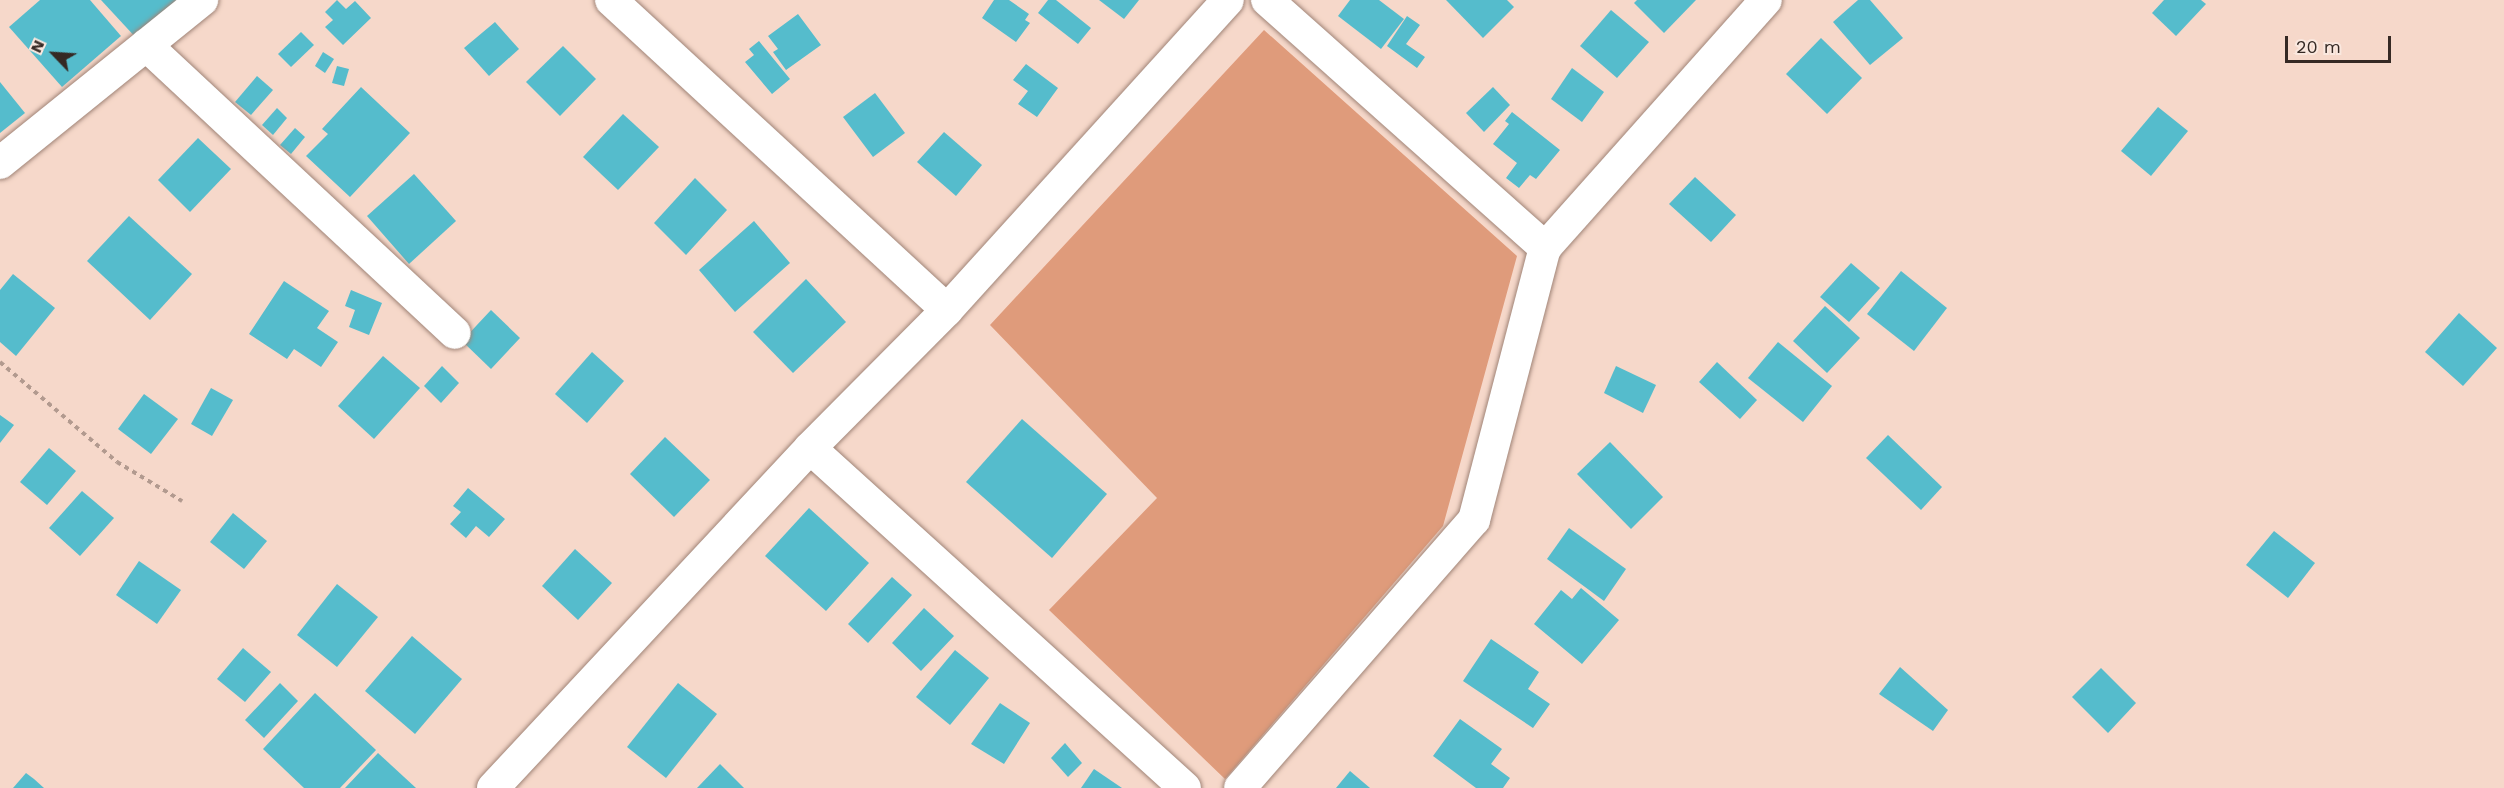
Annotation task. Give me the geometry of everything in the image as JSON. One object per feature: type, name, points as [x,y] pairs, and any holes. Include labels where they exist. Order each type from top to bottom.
[{"type":"street","points":[[0,163],[202,0]]},
{"type":"street","points":[[611,0],[947,310]]},
{"type":"street","points":[[493,788],[810,448],[947,310],[1228,0]]},
{"type":"street","points":[[1267,0],[1545,248]]},
{"type":"street","points":[[1240,788],[1474,519],[1545,248],[1766,0]]},
{"type":"street","points":[[146,45],[455,333]]},
{"type":"street","points":[[810,448],[1185,788]]},
{"type":"path","points":[[0,362],[117,462],[182,501]]},
{"type":"shaded area","points":[[1264,30],[1517,256],[1443,526],[1225,779],[1049,610],[1157,498],[990,325]]},
{"type":"building","points":[[40,0],[90,0],[121,36],[62,87],[9,27]]},
{"type":"building","points":[[101,0],[181,0],[138,40]]},
{"type":"building","points":[[337,0],[346,9],[355,1],[371,18],[343,45],[325,27],[333,20],[325,12]]},
{"type":"building","points":[[994,0],[1009,0],[1029,14],[1025,20],[1030,23],[1016,42],[982,18]]},
{"type":"building","points":[[1048,0],[1056,0],[1091,28],[1078,44],[1038,13]]},
{"type":"building","points":[[1099,0],[1139,0],[1124,19]]},
{"type":"building","points":[[1350,0],[1379,0],[1404,19],[1381,49],[1338,16]]},
{"type":"building","points":[[1446,0],[1507,0],[1514,7],[1483,38]]},
{"type":"building","points":[[1637,0],[1696,0],[1664,33],[1634,3]]},
{"type":"building","points":[[1858,0],[1870,0],[1903,38],[1870,65],[1833,22]]},
{"type":"building","points":[[2164,0],[2201,0],[2206,4],[2176,36],[2152,13]]},
{"type":"building","points":[[1611,10],[1649,42],[1617,78],[1580,46]]},
{"type":"building","points":[[798,14],[821,45],[786,70],[773,52],[778,49],[768,36]]},
{"type":"building","points":[[1407,16],[1420,25],[1406,44],[1425,57],[1417,68],[1387,46]]},
{"type":"building","points":[[495,22],[519,49],[489,76],[464,48]]},
{"type":"building","points":[[301,32],[314,45],[291,67],[278,54]]},
{"type":"building","points":[[1821,38],[1862,78],[1827,114],[1786,74]]},
{"type":"building","points":[[759,41],[790,79],[772,94],[745,62],[754,55],[749,49]]},
{"type":"building","points":[[563,46],[596,79],[560,116],[526,82]]},
{"type":"building","points":[[323,52],[334,59],[325,73],[315,66]]},
{"type":"building","points":[[1026,64],[1058,88],[1037,117],[1018,104],[1028,91],[1013,80]]},
{"type":"building","points":[[337,66],[349,69],[344,86],[332,83]]},
{"type":"building","points":[[1572,68],[1604,92],[1582,122],[1551,99]]},
{"type":"building","points":[[257,76],[273,90],[251,115],[235,102]]},
{"type":"building","points":[[0,82],[25,113],[0,133]]},
{"type":"building","points":[[361,87],[410,133],[350,197],[306,156],[328,134],[322,129]]},
{"type":"building","points":[[1493,87],[1510,105],[1484,132],[1466,113]]},
{"type":"building","points":[[875,93],[905,133],[873,157],[843,117]]},
{"type":"building","points":[[2158,107],[2188,131],[2151,176],[2121,151]]},
{"type":"building","points":[[277,108],[287,118],[273,135],[262,125]]},
{"type":"building","points":[[1512,112],[1560,150],[1536,179],[1530,175],[1519,188],[1506,178],[1517,163],[1493,144],[1509,124],[1505,121]]},
{"type":"building","points":[[623,114],[659,147],[618,190],[583,157]]},
{"type":"building","points":[[295,128],[305,137],[291,154],[280,145]]},
{"type":"building","points":[[944,132],[982,165],[956,196],[917,162]]},
{"type":"building","points":[[198,138],[231,169],[190,212],[158,180]]},
{"type":"building","points":[[414,174],[456,221],[409,264],[367,216]]},
{"type":"building","points":[[1695,177],[1736,215],[1711,242],[1669,204]]},
{"type":"building","points":[[695,178],[727,210],[686,255],[654,223]]},
{"type":"building","points":[[129,216],[192,274],[150,320],[87,261]]},
{"type":"building","points":[[754,221],[790,263],[735,312],[699,270]]},
{"type":"building","points":[[1851,263],[1880,288],[1849,322],[1820,297]]},
{"type":"building","points":[[1901,271],[1947,308],[1914,351],[1867,314]]},
{"type":"building","points":[[13,274],[55,308],[16,356],[0,342],[0,290]]},
{"type":"building","points":[[806,279],[846,322],[793,373],[753,332]]},
{"type":"building","points":[[284,281],[329,311],[317,328],[338,342],[321,367],[294,349],[287,359],[249,334]]},
{"type":"building","points":[[351,290],[382,303],[369,335],[349,327],[355,310],[345,306]]},
{"type":"building","points":[[1825,306],[1860,338],[1827,373],[1793,341]]},
{"type":"building","points":[[491,310],[520,338],[491,369],[462,341]]},
{"type":"building","points":[[2459,313],[2497,348],[2463,386],[2425,352]]},
{"type":"building","points":[[1778,342],[1832,386],[1803,422],[1748,378]]},
{"type":"building","points":[[592,352],[624,381],[587,423],[555,394]]},
{"type":"building","points":[[383,356],[420,388],[374,439],[338,406]]},
{"type":"building","points":[[1717,362],[1757,400],[1740,419],[1699,382]]},
{"type":"building","points":[[442,366],[459,383],[441,403],[424,386]]},
{"type":"building","points":[[1616,366],[1656,385],[1643,413],[1604,393]]},
{"type":"building","points":[[211,388],[233,400],[212,436],[191,424]]},
{"type":"building","points":[[144,394],[178,419],[151,454],[118,429]]},
{"type":"building","points":[[0,415],[14,425],[0,443]]},
{"type":"building","points":[[1022,419],[1107,494],[1052,558],[966,482]]},
{"type":"building","points":[[1888,435],[1942,487],[1921,510],[1866,458]]},
{"type":"building","points":[[665,437],[710,480],[674,517],[630,474]]},
{"type":"building","points":[[1610,442],[1663,497],[1631,529],[1577,474]]},
{"type":"building","points":[[49,448],[76,471],[47,505],[20,482]]},
{"type":"building","points":[[468,488],[505,519],[489,537],[476,526],[466,538],[450,524],[461,512],[453,506]]},
{"type":"building","points":[[82,491],[114,518],[80,556],[49,528]]},
{"type":"building","points":[[809,508],[869,563],[826,611],[765,556]]},
{"type":"building","points":[[233,513],[267,541],[244,569],[210,542]]},
{"type":"building","points":[[1569,528],[1626,569],[1604,601],[1547,559]]},
{"type":"building","points":[[2274,531],[2315,563],[2288,598],[2246,565]]},
{"type":"building","points":[[575,549],[612,583],[578,620],[542,586]]},
{"type":"building","points":[[139,561],[181,590],[157,624],[116,595]]},
{"type":"building","points":[[892,577],[912,595],[868,643],[848,624]]},
{"type":"building","points":[[337,584],[378,617],[337,667],[297,635]]},
{"type":"building","points":[[1581,588],[1619,620],[1582,664],[1534,624],[1561,590],[1572,599]]},
{"type":"building","points":[[924,608],[954,636],[921,671],[892,643]]},
{"type":"building","points":[[412,636],[462,679],[415,734],[365,691]]},
{"type":"building","points":[[1491,639],[1539,672],[1528,689],[1550,704],[1533,728],[1463,681]]},
{"type":"building","points":[[243,648],[271,672],[245,702],[217,679]]},
{"type":"building","points":[[955,650],[989,678],[950,725],[916,697]]},
{"type":"building","points":[[1900,667],[1948,710],[1933,731],[1879,694]]},
{"type":"building","points":[[2101,668],[2136,703],[2108,733],[2072,697]]},
{"type":"building","points":[[280,683],[298,701],[264,738],[245,720]]},
{"type":"building","points":[[678,683],[717,714],[666,778],[627,747]]},
{"type":"building","points":[[315,693],[376,750],[340,788],[304,788],[263,749]]},
{"type":"building","points":[[1000,703],[1030,723],[1004,764],[971,744]]},
{"type":"building","points":[[1460,719],[1502,749],[1491,764],[1510,778],[1503,788],[1476,788],[1433,756]]},
{"type":"building","points":[[1065,743],[1082,763],[1068,777],[1051,758]]},
{"type":"building","points":[[378,753],[416,788],[345,788]]},
{"type":"building","points":[[720,764],[744,788],[697,788]]},
{"type":"building","points":[[1094,769],[1122,788],[1081,788]]},
{"type":"building","points":[[1350,771],[1370,788],[1336,788]]},
{"type":"building","points":[[26,773],[34,779],[44,788],[13,788]]}]
